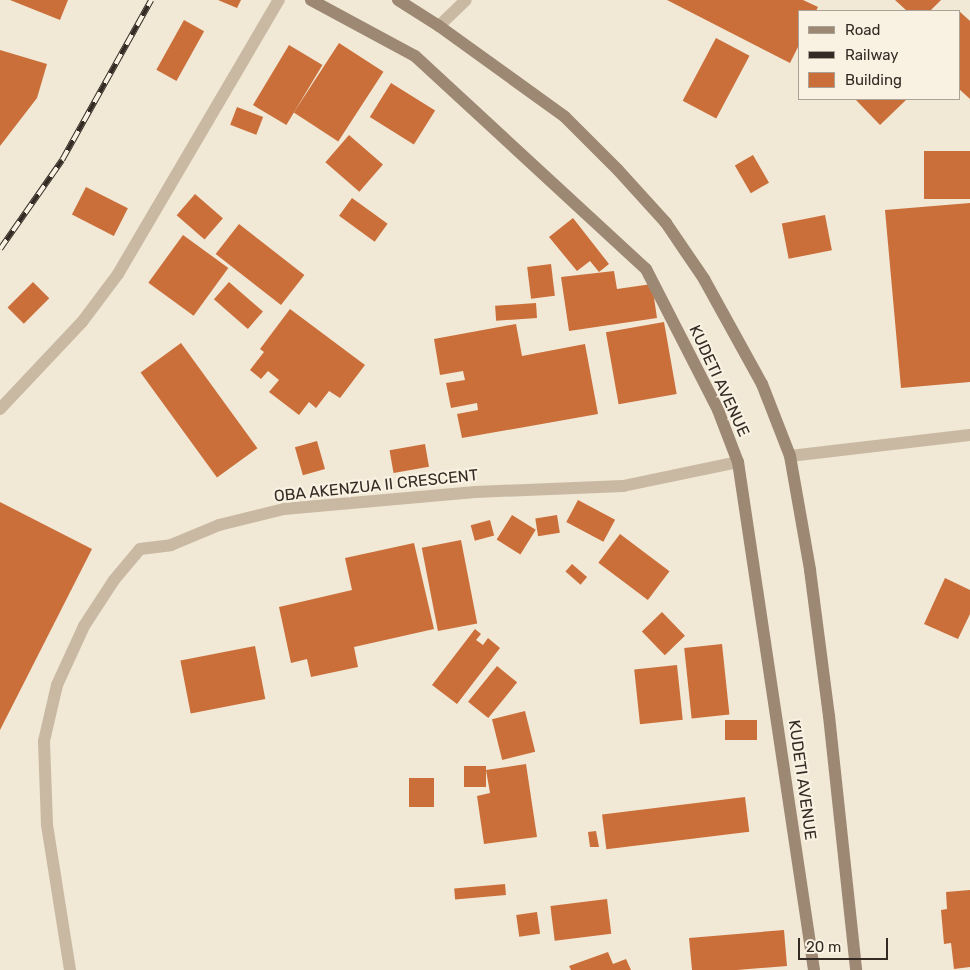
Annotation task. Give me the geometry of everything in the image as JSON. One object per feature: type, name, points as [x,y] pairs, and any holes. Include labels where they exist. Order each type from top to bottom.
[{"type":"main road","name":"KUDETI AVENUE","points":[[311,0],[416,56],[646,268],[718,410],[738,462],[814,970]]},
{"type":"main road","name":"KUDETI AVENUE","points":[[398,0],[439,26],[564,117],[618,170],[666,223],[704,279],[762,384],[790,456],[810,570],[829,716],[856,970]]},
{"type":"street","points":[[0,409],[82,322],[118,274],[279,0]]},
{"type":"street","points":[[439,26],[466,0]]},
{"type":"street","points":[[790,456],[970,436]]},
{"type":"street","name":"OBA AKENZUA II CRESCENT","points":[[70,970],[47,824],[44,741],[57,685],[84,626],[114,580],[140,549],[171,545],[219,525],[284,509],[475,492],[623,486],[738,462]]},
{"type":"building","points":[[10,0],[68,0],[60,20]]},
{"type":"building","points":[[218,0],[241,0],[237,8]]},
{"type":"building","points":[[667,0],[803,0],[818,7],[816,10],[798,10],[798,47],[790,63]]},
{"type":"building","points":[[895,0],[941,0],[931,10],[906,10]]},
{"type":"building","points":[[960,12],[970,21],[970,99],[960,90]]},
{"type":"building","points":[[184,20],[204,31],[176,81],[156,70]]},
{"type":"building","points":[[716,38],[750,56],[716,119],[683,101]]},
{"type":"building","points":[[339,43],[383,72],[338,141],[294,113]]},
{"type":"building","points":[[289,45],[322,65],[286,125],[253,105]]},
{"type":"building","points":[[0,50],[47,64],[37,98],[0,146]]},
{"type":"building","points":[[391,83],[435,111],[414,144],[370,117]]},
{"type":"building","points":[[856,100],[906,100],[880,125]]},
{"type":"building","points":[[237,107],[263,117],[256,135],[230,125]]},
{"type":"building","points":[[349,135],[383,165],[359,192],[325,162]]},
{"type":"building","points":[[924,151],[970,151],[970,199],[924,199]]},
{"type":"building","points":[[753,155],[769,183],[751,193],[735,166]]},
{"type":"building","points":[[86,187],[128,208],[114,236],[72,215]]},
{"type":"building","points":[[195,194],[223,218],[205,239],[177,215]]},
{"type":"building","points":[[352,198],[388,224],[375,242],[339,216]]},
{"type":"building","points":[[970,203],[970,382],[901,388],[885,210]]},
{"type":"building","points":[[825,215],[832,250],[789,259],[782,223]]},
{"type":"building","points":[[573,218],[609,264],[599,272],[590,261],[577,271],[549,237]]},
{"type":"building","points":[[239,224],[304,275],[281,305],[216,254]]},
{"type":"building","points":[[183,235],[228,268],[194,316],[148,283]]},
{"type":"building","points":[[551,264],[555,296],[531,299],[527,267]]},
{"type":"building","points":[[614,271],[617,289],[652,284],[657,318],[569,331],[561,277]]},
{"type":"building","points":[[33,282],[49,298],[24,324],[8,307]]},
{"type":"building","points":[[229,282],[263,312],[248,329],[214,299]]},
{"type":"building","points":[[536,303],[537,318],[496,321],[495,306]]},
{"type":"building","points":[[290,309],[365,365],[340,398],[329,391],[316,408],[309,402],[299,415],[269,392],[279,380],[268,371],[261,379],[250,370],[264,352],[260,349]]},
{"type":"building","points":[[664,322],[677,394],[619,404],[606,332]]},
{"type":"building","points":[[516,324],[522,356],[585,344],[598,414],[462,438],[457,414],[478,410],[477,403],[451,408],[446,383],[465,380],[463,371],[440,375],[434,339]]},
{"type":"building","points":[[181,343],[257,448],[217,478],[141,372]]},
{"type":"building","points":[[317,441],[325,469],[303,475],[295,447]]},
{"type":"building","points":[[425,444],[429,467],[394,473],[390,450]]},
{"type":"building","points":[[578,500],[615,520],[603,542],[566,522]]},
{"type":"building","points":[[0,502],[92,549],[0,730]]},
{"type":"building","points":[[512,515],[536,530],[520,554],[497,540]]},
{"type":"building","points":[[557,515],[560,533],[538,536],[535,518]]},
{"type":"building","points":[[490,520],[494,535],[475,541],[471,525]]},
{"type":"building","points":[[620,534],[670,571],[648,600],[598,563]]},
{"type":"building","points":[[461,540],[477,623],[438,631],[422,548]]},
{"type":"building","points":[[414,543],[434,629],[354,647],[358,667],[311,677],[307,659],[291,663],[279,607],[352,590],[345,558]]},
{"type":"building","points":[[572,564],[587,577],[581,585],[565,572]]},
{"type":"building","points":[[945,578],[970,590],[970,614],[958,639],[924,624]]},
{"type":"building","points":[[662,612],[685,636],[665,655],[642,631]]},
{"type":"building","points":[[475,629],[481,634],[476,640],[483,645],[488,638],[500,648],[457,704],[432,685]]},
{"type":"building","points":[[722,644],[729,715],[692,719],[684,648]]},
{"type":"building","points":[[255,646],[265,699],[191,714],[180,661]]},
{"type":"building","points":[[677,665],[683,720],[640,724],[634,669]]},
{"type":"building","points":[[497,666],[517,682],[488,718],[468,702]]},
{"type":"building","points":[[525,711],[535,752],[502,760],[492,719]]},
{"type":"building","points":[[725,720],[757,720],[757,740],[725,740]]},
{"type":"building","points":[[526,764],[537,837],[484,844],[477,796],[490,793],[486,770]]},
{"type":"building","points":[[464,766],[486,766],[486,787],[464,787]]},
{"type":"building","points":[[409,778],[434,778],[434,807],[409,807]]},
{"type":"building","points":[[745,797],[749,832],[606,849],[602,815]]},
{"type":"building","points":[[596,831],[599,847],[590,847],[588,832]]},
{"type":"building","points":[[505,884],[506,895],[455,899],[454,888]]},
{"type":"building","points":[[970,890],[970,967],[954,969],[951,943],[944,944],[941,910],[947,909],[946,892]]},
{"type":"building","points":[[607,899],[611,934],[555,941],[550,906]]},
{"type":"building","points":[[537,912],[540,934],[519,937],[516,915]]},
{"type":"building","points":[[784,930],[787,966],[737,970],[692,970],[689,938]]},
{"type":"building","points":[[608,952],[613,964],[626,959],[631,970],[571,970],[569,966]]},
{"type":"railway","points":[[0,249],[62,160],[151,0]]}]
